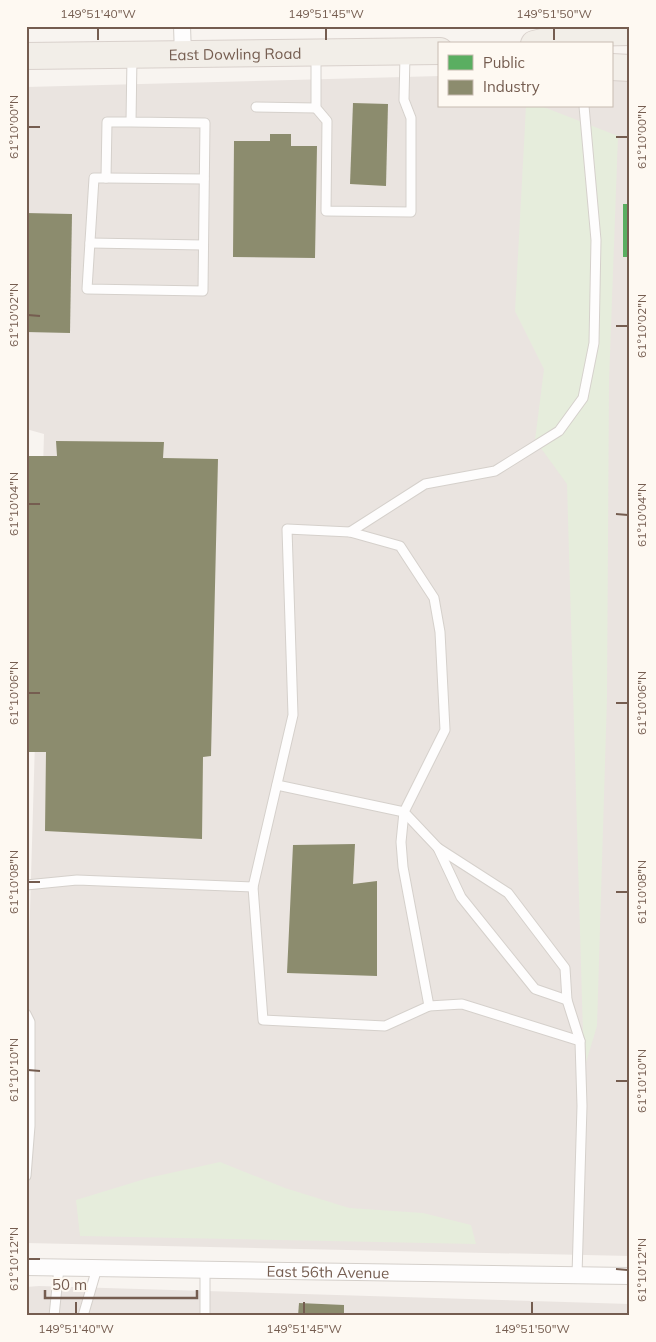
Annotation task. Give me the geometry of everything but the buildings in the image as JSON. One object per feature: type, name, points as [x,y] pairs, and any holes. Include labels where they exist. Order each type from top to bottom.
[{"type":"main road","points":[[542,42],[580,33],[630,32]]},
{"type":"main road","name":"East Dowling Road","points":[[27,55],[438,52]]},
{"type":"main road","points":[[614,67],[630,68]]},
{"type":"street","points":[[182,26],[182,55]]},
{"type":"street","name":"East 56th Avenue","points":[[26,1267],[630,1276]]},
{"type":"lane","points":[[316,52],[316,108],[327,121],[326,211],[411,212],[411,118],[404,100],[405,52]]},
{"type":"lane","points":[[131,122],[132,54]]},
{"type":"lane","points":[[256,107],[316,108]]},
{"type":"lane","points":[[350,532],[425,484],[495,471],[559,430],[583,398],[594,343],[596,240],[584,108]]},
{"type":"lane","points":[[106,178],[107,122],[205,123],[203,291],[88,289],[94,178],[204,179]]},
{"type":"lane","points":[[90,243],[203,245]]},
{"type":"lane","points":[[429,1006],[403,867],[401,842],[404,812],[445,730],[440,632],[434,598],[400,546],[350,532],[288,529],[293,715],[254,887],[263,1020],[385,1026],[429,1006],[462,1004],[580,1041]]},
{"type":"lane","points":[[277,785],[404,812],[438,848],[508,893],[565,968],[567,1000],[580,1041],[582,1106],[577,1275]]},
{"type":"lane","points":[[438,848],[461,897],[535,989],[567,1000]]},
{"type":"lane","points":[[26,885],[77,880],[254,887]]},
{"type":"lane","points":[[26,1014],[30,1022],[30,1126],[26,1176]]},
{"type":"lane","points":[[54,1316],[59,1268]]},
{"type":"lane","points":[[83,1316],[97,1268]]},
{"type":"lane","points":[[204,1316],[205,1270]]},
{"type":"shaded area","points":[[438,76],[438,108],[614,108],[614,78],[630,79],[630,1256],[26,1243],[26,1048],[44,434],[26,429],[26,87]]},
{"type":"shaded area","points":[[26,1287],[630,1304],[630,1316],[26,1316]]},
{"type":"green space","points":[[526,108],[546,108],[618,136],[609,381],[607,697],[597,1026],[584,1069],[567,484],[535,440],[544,369],[515,311]]},
{"type":"green space","points":[[220,1162],[285,1188],[349,1208],[423,1213],[471,1225],[476,1244],[80,1236],[76,1200],[148,1178]]}]
